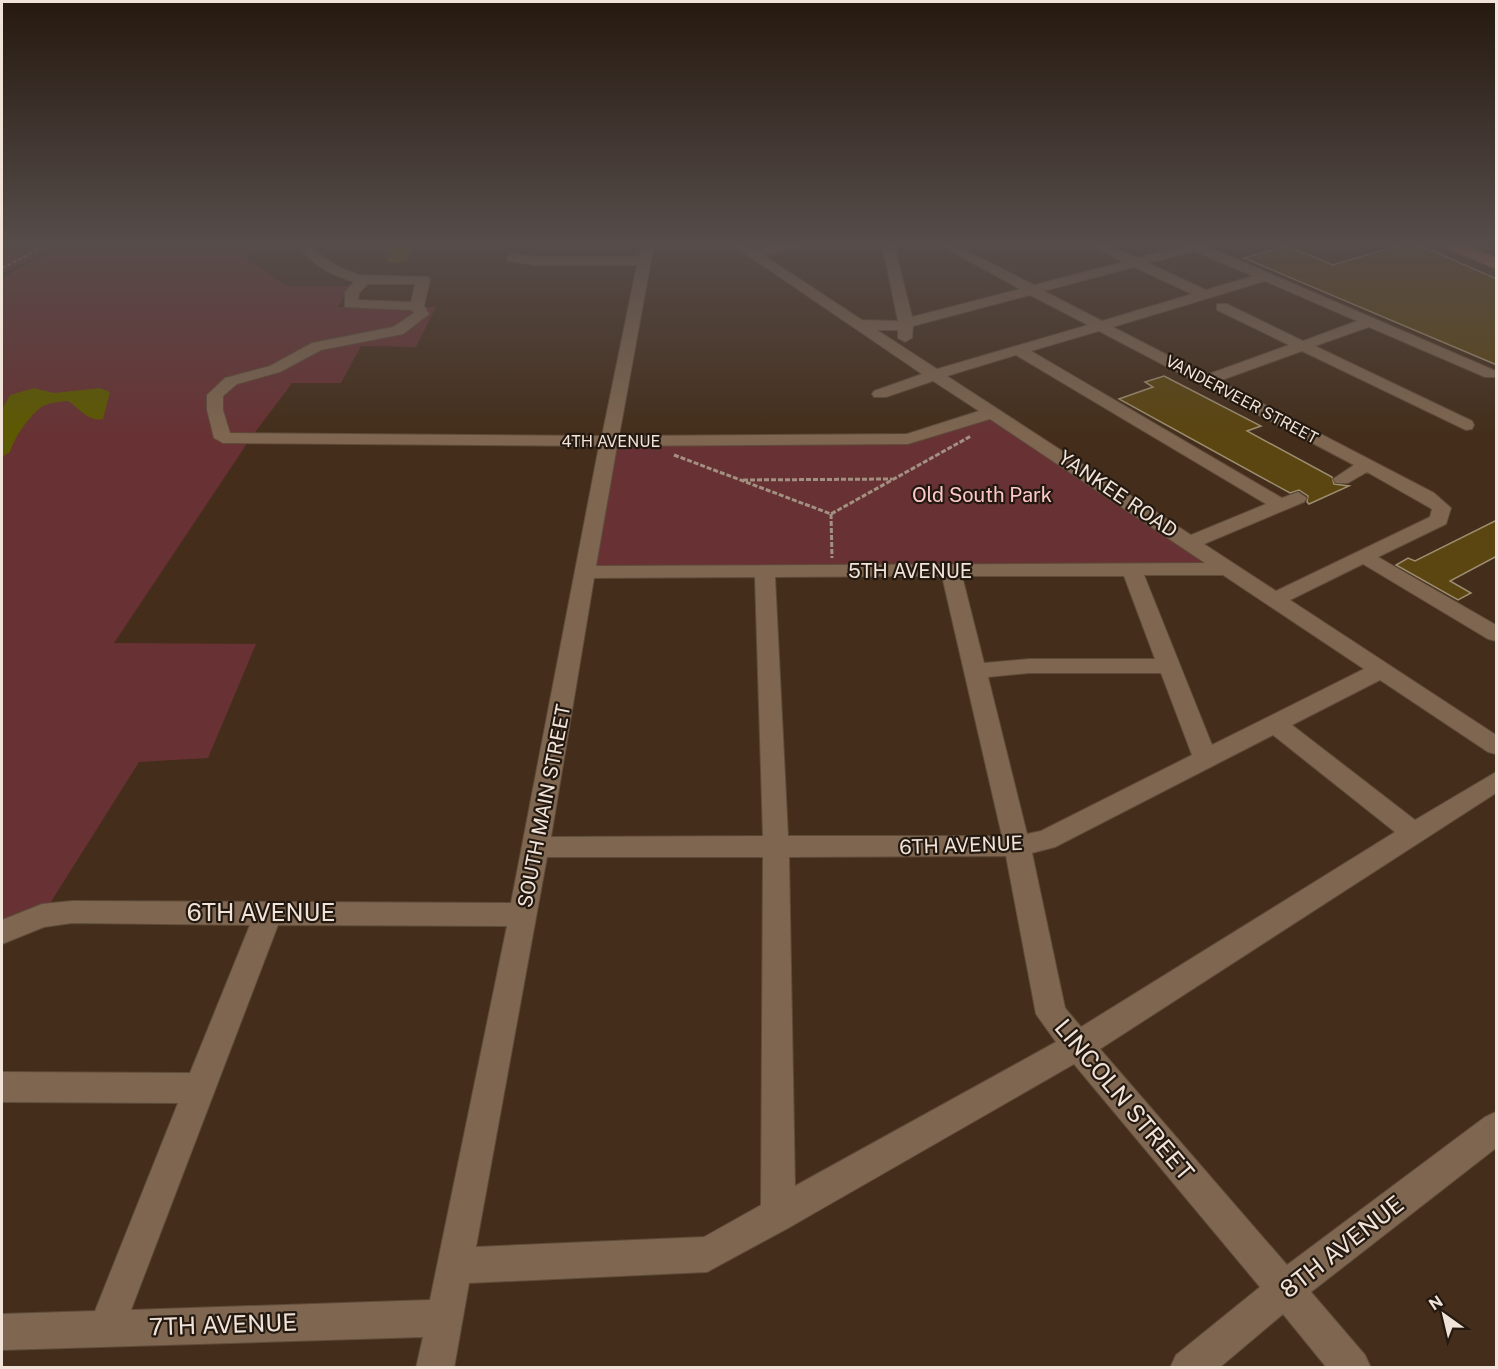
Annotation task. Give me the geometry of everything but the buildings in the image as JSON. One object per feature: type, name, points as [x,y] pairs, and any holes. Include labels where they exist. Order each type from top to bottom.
[{"type":"street","name":"4TH AVENUE","points":[[418,308],[422,314],[398,331],[317,346],[275,369],[231,381],[215,395],[215,410],[223,438],[609,441],[908,439],[994,412]]},
{"type":"street","name":"SOUTH MAIN STREET","points":[[435,1368],[536,847],[635,308]]},
{"type":"street","name":"YANKEE ROAD","points":[[835,308],[1277,598],[1497,746]]},
{"type":"street","points":[[902,308],[906,324],[904,352]]},
{"type":"street","points":[[860,324],[879,327],[906,324],[969,308]]},
{"type":"street","name":"VANDERVEER STREET","points":[[1068,308],[1428,497],[1442,508],[1439,520],[1363,556]]},
{"type":"street","points":[[880,394],[937,374],[1158,308]]},
{"type":"street","points":[[1224,308],[1466,425]]},
{"type":"street","points":[[1336,308],[1491,374]]},
{"type":"street","points":[[1207,380],[1369,322]]},
{"type":"street","points":[[1018,350],[1280,505]]},
{"type":"street","points":[[1342,479],[1367,465]]},
{"type":"street","points":[[1191,542],[1298,498]]},
{"type":"street","points":[[1277,598],[1363,556],[1497,634]]},
{"type":"street","name":"5TH AVENUE","points":[[587,572],[1232,569]]},
{"type":"street","points":[[1132,570],[1205,759]]},
{"type":"street","points":[[765,571],[776,847],[778,1215]]},
{"type":"street","name":"LINCOLN STREET","points":[[951,571],[1017,846],[1051,1014],[1352,1368]]},
{"type":"street","points":[[975,671],[1029,666],[1170,666]]},
{"type":"street","name":"6TH AVENUE","points":[[536,847],[1017,846],[1046,840],[1381,670]]},
{"type":"street","points":[[1274,724],[1414,834]]},
{"type":"street","points":[[454,1266],[707,1254],[1078,1046],[1497,781]]},
{"type":"street","name":"6TH AVENUE","points":[[2,932],[42,916],[72,912],[523,915]]},
{"type":"street","points":[[105,1328],[202,1088],[268,914]]},
{"type":"street","points":[[2,1087],[202,1088]]},
{"type":"street","name":"8TH AVENUE","points":[[1189,1368],[1286,1289],[1497,1128]]},
{"type":"street","name":"7TH AVENUE","points":[[2,1332],[444,1318]]},
{"type":"path","points":[[667,453],[831,514],[993,423],[994,412]]},
{"type":"path","points":[[739,480],[894,479]]},
{"type":"path","points":[[831,514],[833,571]]},
{"type":"green space","points":[[2,308],[436,308],[416,347],[361,346],[341,383],[292,383],[250,439],[114,643],[256,644],[208,758],[139,762],[42,916],[2,932]]},
{"type":"green space","name":"Old South Park","points":[[994,412],[1232,569],[587,572],[609,441],[908,439]]},
{"type":"shaded area","points":[[34,388],[54,393],[100,388],[110,392],[103,419],[88,416],[68,401],[43,406],[22,428],[10,452],[2,457],[2,409],[10,395]]}]
